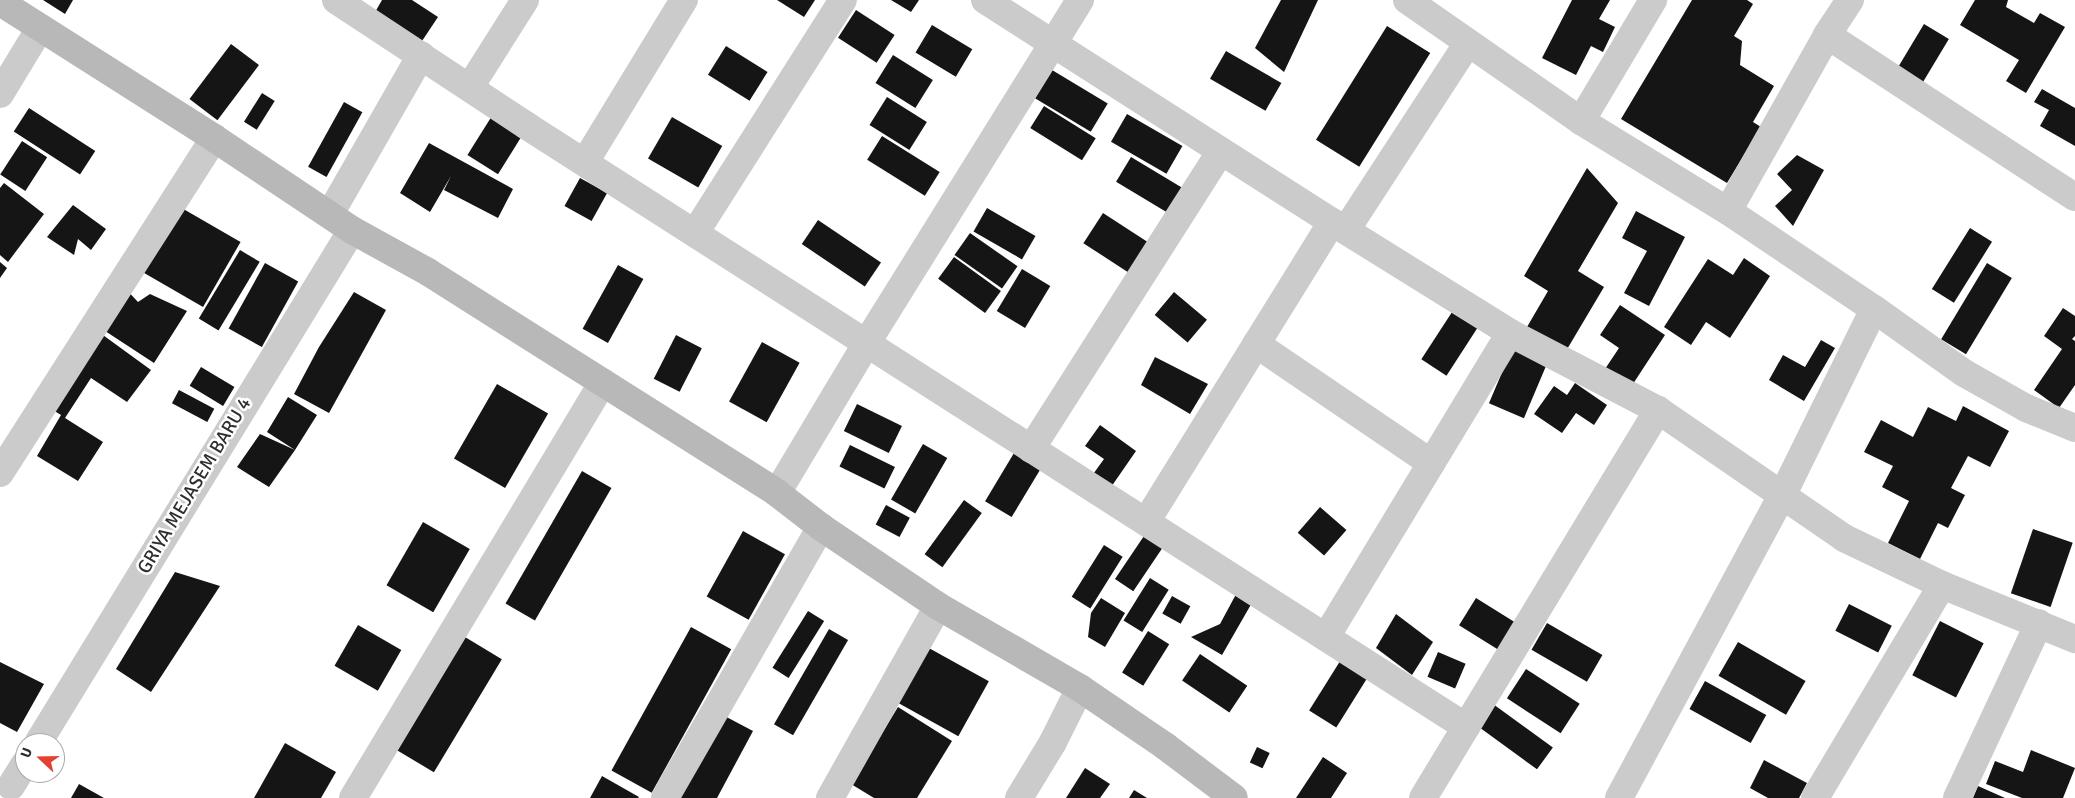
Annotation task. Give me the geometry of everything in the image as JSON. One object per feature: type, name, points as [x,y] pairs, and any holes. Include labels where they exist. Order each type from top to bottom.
[{"type":"main road","points":[[0,2],[214,138],[352,230],[428,272],[777,493],[820,527],[938,606],[1080,688],[1165,746],[1234,798]]},
{"type":"street","points":[[470,87],[524,0]]},
{"type":"street","points":[[585,162],[684,0]]},
{"type":"street","points":[[695,233],[843,0]]},
{"type":"street","points":[[985,0],[1339,226],[1510,332],[1658,410],[1783,494],[1844,538],[1942,585],[2075,639]]},
{"type":"street","points":[[777,493],[866,344],[1080,0]]},
{"type":"street","points":[[1407,0],[1581,121],[1728,212],[1874,309],[1964,373],[2026,408],[2075,428]]},
{"type":"street","points":[[1581,121],[1653,0]]},
{"type":"street","points":[[1728,212],[1827,35],[1850,0]]},
{"type":"street","points":[[354,5],[421,55],[527,126],[1466,727]]},
{"type":"street","points":[[0,94],[40,28]]},
{"type":"street","points":[[1827,35],[2075,197]]},
{"type":"street","points":[[1146,522],[1256,344],[1468,43]]},
{"type":"street","points":[[330,214],[421,55]]},
{"type":"street","points":[[0,473],[214,138]]},
{"type":"street","points":[[1031,448],[1221,151]]},
{"type":"street","name":"GRIYA MEJASEM BARU 4","points":[[44,733],[352,230]]},
{"type":"street","points":[[1619,798],[1783,494],[1874,309]]},
{"type":"street","points":[[1326,637],[1510,332]]},
{"type":"street","points":[[1256,344],[1431,463]]},
{"type":"street","points":[[353,798],[603,382]]},
{"type":"street","points":[[1423,798],[1658,410]]},
{"type":"street","points":[[664,798],[820,527]]},
{"type":"street","points":[[1815,798],[1942,585]]},
{"type":"street","points":[[830,798],[938,606]]},
{"type":"street","points":[[1957,798],[2038,623]]},
{"type":"street","points":[[1019,798],[1053,742],[1080,688]]},
{"type":"building","points":[[43,0],[73,0],[65,14]]},
{"type":"building","points":[[382,0],[412,0],[438,17],[420,44],[374,14]]},
{"type":"building","points":[[777,0],[815,0],[804,17]]},
{"type":"building","points":[[891,0],[919,0],[911,12]]},
{"type":"building","points":[[1281,0],[1318,0],[1284,72],[1255,48]]},
{"type":"building","points":[[1572,0],[1610,0],[1599,19],[1615,27],[1603,52],[1591,46],[1576,75],[1542,58]]},
{"type":"building","points":[[1692,0],[1747,0],[1753,4],[1734,36],[1742,41],[1740,65],[1774,86],[1753,122],[1761,127],[1727,183],[1621,119]]},
{"type":"building","points":[[1975,0],[2008,0],[2006,7],[2034,23],[2040,13],[2065,27],[2026,93],[2006,81],[2019,60],[1960,25]]},
{"type":"building","points":[[856,10],[895,35],[877,63],[838,38]]},
{"type":"building","points":[[1924,24],[1949,39],[1919,89],[1894,74]]},
{"type":"building","points":[[932,25],[972,49],[956,77],[916,52]]},
{"type":"building","points":[[1387,26],[1430,53],[1359,167],[1316,140]]},
{"type":"building","points":[[231,44],[259,65],[217,120],[189,99]]},
{"type":"building","points":[[726,46],[768,72],[750,101],[708,75]]},
{"type":"building","points":[[1226,51],[1281,83],[1265,111],[1210,79]]},
{"type":"building","points":[[893,55],[933,80],[915,108],[876,83]]},
{"type":"building","points":[[1052,70],[1108,103],[1091,132],[1035,98]]},
{"type":"building","points":[[2042,89],[2075,108],[2075,146],[2040,126],[2049,110],[2034,102]]},
{"type":"building","points":[[262,93],[275,101],[257,130],[244,122]]},
{"type":"building","points":[[887,97],[927,122],[909,150],[870,125]]},
{"type":"building","points":[[344,102],[362,112],[326,177],[308,167]]},
{"type":"building","points":[[1044,106],[1096,138],[1082,160],[1030,128]]},
{"type":"building","points":[[29,108],[95,151],[80,175],[14,131]]},
{"type":"building","points":[[495,111],[526,130],[498,174],[467,155]]},
{"type":"building","points":[[1127,114],[1182,146],[1166,174],[1111,142]]},
{"type":"building","points":[[672,117],[722,146],[698,188],[648,159]]},
{"type":"building","points":[[882,136],[940,172],[925,196],[867,160]]},
{"type":"building","points":[[22,141],[47,157],[25,191],[0,175]]},
{"type":"building","points":[[429,143],[513,189],[498,218],[444,190],[451,176],[430,212],[400,193]]},
{"type":"building","points":[[1797,155],[1824,170],[1793,226],[1775,206],[1792,190],[1777,174]]},
{"type":"building","points":[[1131,157],[1188,191],[1173,216],[1116,182]]},
{"type":"building","points":[[1587,168],[1618,203],[1578,271],[1604,287],[1566,351],[1527,327],[1548,291],[1524,276]]},
{"type":"building","points":[[580,178],[607,193],[592,221],[564,206]]},
{"type":"building","points":[[4,183],[44,214],[8,262],[0,255],[0,188]]},
{"type":"building","points":[[173,203],[241,242],[203,307],[136,268]]},
{"type":"building","points":[[73,205],[106,229],[91,250],[78,239],[74,255],[47,237]]},
{"type":"building","points":[[987,208],[1035,236],[1022,259],[974,231]]},
{"type":"building","points":[[1636,211],[1685,237],[1649,306],[1624,293],[1647,251],[1622,238]]},
{"type":"building","points":[[1103,213],[1150,243],[1130,274],[1083,243]]},
{"type":"building","points":[[818,220],[881,262],[865,287],[802,244]]},
{"type":"building","points":[[1970,228],[1992,242],[1954,303],[1932,289]]},
{"type":"building","points":[[970,233],[1018,266],[1002,288],[955,255]]},
{"type":"building","points":[[240,250],[260,262],[219,330],[199,319]]},
{"type":"building","points":[[954,257],[1001,291],[985,313],[938,279]]},
{"type":"building","points":[[1744,258],[1770,276],[1730,338],[1706,322],[1691,345],[1664,327],[1708,259],[1733,275]]},
{"type":"building","points":[[0,262],[7,268],[0,278]]},
{"type":"building","points":[[265,263],[298,281],[262,347],[229,329]]},
{"type":"building","points":[[1987,263],[2012,278],[1966,354],[1941,339]]},
{"type":"building","points":[[618,265],[643,279],[608,343],[583,329]]},
{"type":"building","points":[[1022,269],[1050,286],[1025,328],[997,311]]},
{"type":"building","points":[[124,287],[138,302],[150,294],[187,311],[154,363],[99,327]]},
{"type":"building","points":[[354,292],[386,310],[329,413],[294,394],[319,347]]},
{"type":"building","points":[[1174,292],[1207,320],[1188,343],[1155,315]]},
{"type":"building","points":[[1620,305],[1665,335],[1629,390],[1603,372],[1619,348],[1600,335]]},
{"type":"building","points":[[2063,308],[2075,316],[2075,336],[2072,339],[2075,341],[2075,385],[2059,408],[2034,390],[2062,349],[2044,336]]},
{"type":"building","points":[[1454,309],[1479,325],[1446,376],[1421,359]]},
{"type":"building","points":[[96,330],[151,370],[127,402],[91,378],[65,418],[103,442],[78,481],[37,456],[61,415],[48,407]]},
{"type":"building","points":[[676,335],[702,348],[680,392],[654,379]]},
{"type":"building","points":[[1821,340],[1835,348],[1804,401],[1769,380],[1783,355],[1805,367]]},
{"type":"building","points":[[762,342],[800,363],[767,422],[729,401]]},
{"type":"building","points":[[1512,349],[1547,364],[1524,418],[1489,403]]},
{"type":"building","points":[[1155,357],[1208,384],[1190,414],[1141,385]]},
{"type":"building","points":[[201,367],[234,387],[223,406],[190,386]]},
{"type":"building","points":[[1575,383],[1607,405],[1594,425],[1576,413],[1562,433],[1534,414],[1554,386],[1567,395]]},
{"type":"building","points":[[497,384],[548,414],[505,488],[454,458]]},
{"type":"building","points":[[179,390],[214,409],[207,422],[172,403]]},
{"type":"building","points":[[288,397],[317,415],[295,450],[267,432]]},
{"type":"building","points":[[857,404],[902,426],[889,453],[844,431]]},
{"type":"building","points":[[1963,406],[2009,431],[1990,467],[1968,456],[1951,488],[1965,495],[1948,528],[1938,523],[1920,559],[1888,543],[1909,501],[1882,487],[1893,466],[1864,452],[1881,420],[1913,437],[1928,407],[1956,421]]},
{"type":"building","points":[[1100,425],[1136,451],[1109,490],[1091,477],[1104,459],[1085,446]]},
{"type":"building","points":[[260,434],[295,450],[269,487],[237,467]]},
{"type":"building","points":[[923,444],[947,458],[915,513],[891,499]]},
{"type":"building","points":[[850,445],[895,467],[884,488],[839,467]]},
{"type":"building","points":[[1017,448],[1044,464],[1012,517],[985,501]]},
{"type":"building","points":[[582,471],[611,488],[535,621],[506,604]]},
{"type":"building","points":[[964,500],[982,513],[942,567],[925,554]]},
{"type":"building","points":[[886,505],[910,518],[900,537],[876,524]]},
{"type":"building","points":[[1320,507],[1346,530],[1324,556],[1298,533]]},
{"type":"building","points":[[423,522],[470,549],[433,612],[386,585]]},
{"type":"building","points":[[2033,529],[2073,543],[2051,607],[2011,593]]},
{"type":"building","points":[[1148,530],[1166,542],[1133,591],[1115,579]]},
{"type":"building","points":[[743,531],[785,554],[749,620],[707,597]]},
{"type":"building","points":[[1104,545],[1123,557],[1090,608],[1072,597]]},
{"type":"building","points":[[175,572],[220,586],[151,692],[116,669]]},
{"type":"building","points":[[1150,578],[1169,590],[1142,632],[1124,620]]},
{"type":"building","points":[[1241,585],[1257,594],[1222,655],[1191,637],[1220,624]]},
{"type":"building","points":[[1172,596],[1190,606],[1181,624],[1162,613]]},
{"type":"building","points":[[1101,598],[1125,613],[1105,647],[1088,637],[1091,613]]},
{"type":"building","points":[[1476,598],[1521,626],[1504,653],[1459,625]]},
{"type":"building","points":[[1849,604],[1892,626],[1878,653],[1835,631]]},
{"type":"building","points":[[808,611],[824,621],[789,678],[772,668]]},
{"type":"building","points":[[1396,614],[1433,642],[1412,675],[1376,648]]},
{"type":"building","points":[[1940,621],[1984,643],[1956,698],[1912,675]]},
{"type":"building","points":[[1547,623],[1602,655],[1587,682],[1532,650]]},
{"type":"building","points":[[358,625],[401,650],[378,691],[334,666]]},
{"type":"building","points":[[691,627],[731,649],[652,793],[611,770]]},
{"type":"building","points":[[829,629],[848,640],[793,735],[774,724]]},
{"type":"building","points":[[1148,631],[1169,644],[1143,686],[1122,673]]},
{"type":"building","points":[[465,637],[502,659],[434,772],[397,750]]},
{"type":"building","points":[[918,642],[989,681],[958,736],[887,697]]},
{"type":"building","points":[[1738,642],[1806,681],[1786,715],[1718,676]]},
{"type":"building","points":[[1438,652],[1466,664],[1455,689],[1427,677]]},
{"type":"building","points":[[1200,654],[1247,686],[1229,712],[1182,681]]},
{"type":"building","points":[[1342,658],[1369,675],[1336,728],[1309,711]]},
{"type":"building","points":[[0,662],[44,684],[17,732],[0,723]]},
{"type":"building","points":[[1526,669],[1580,704],[1561,733],[1507,698]]},
{"type":"building","points":[[1705,681],[1766,715],[1751,743],[1689,709]]},
{"type":"building","points":[[1493,704],[1553,747],[1537,769],[1477,726]]},
{"type":"building","points":[[898,707],[952,741],[917,798],[874,798],[851,784]]},
{"type":"building","points":[[717,712],[753,731],[717,798],[670,798]]},
{"type":"building","points":[[285,743],[336,772],[321,798],[254,798]]},
{"type":"building","points":[[1257,747],[1270,753],[1263,768],[1250,762]]},
{"type":"building","points":[[2031,750],[2075,768],[2063,798],[2022,798],[1986,784],[1995,761],[2023,772]]},
{"type":"building","points":[[1323,757],[1347,773],[1331,798],[1296,798]]},
{"type":"building","points":[[1764,760],[1807,783],[1799,798],[1768,798],[1750,788]]},
{"type":"building","points":[[1085,768],[1110,784],[1100,798],[1066,798]]},
{"type":"building","points":[[602,776],[639,797],[590,798]]},
{"type":"building","points":[[79,784],[104,798],[71,798]]},
{"type":"building","points":[[1978,786],[2005,798],[1973,798]]},
{"type":"building","points":[[1134,790],[1147,798],[1129,798]]}]
